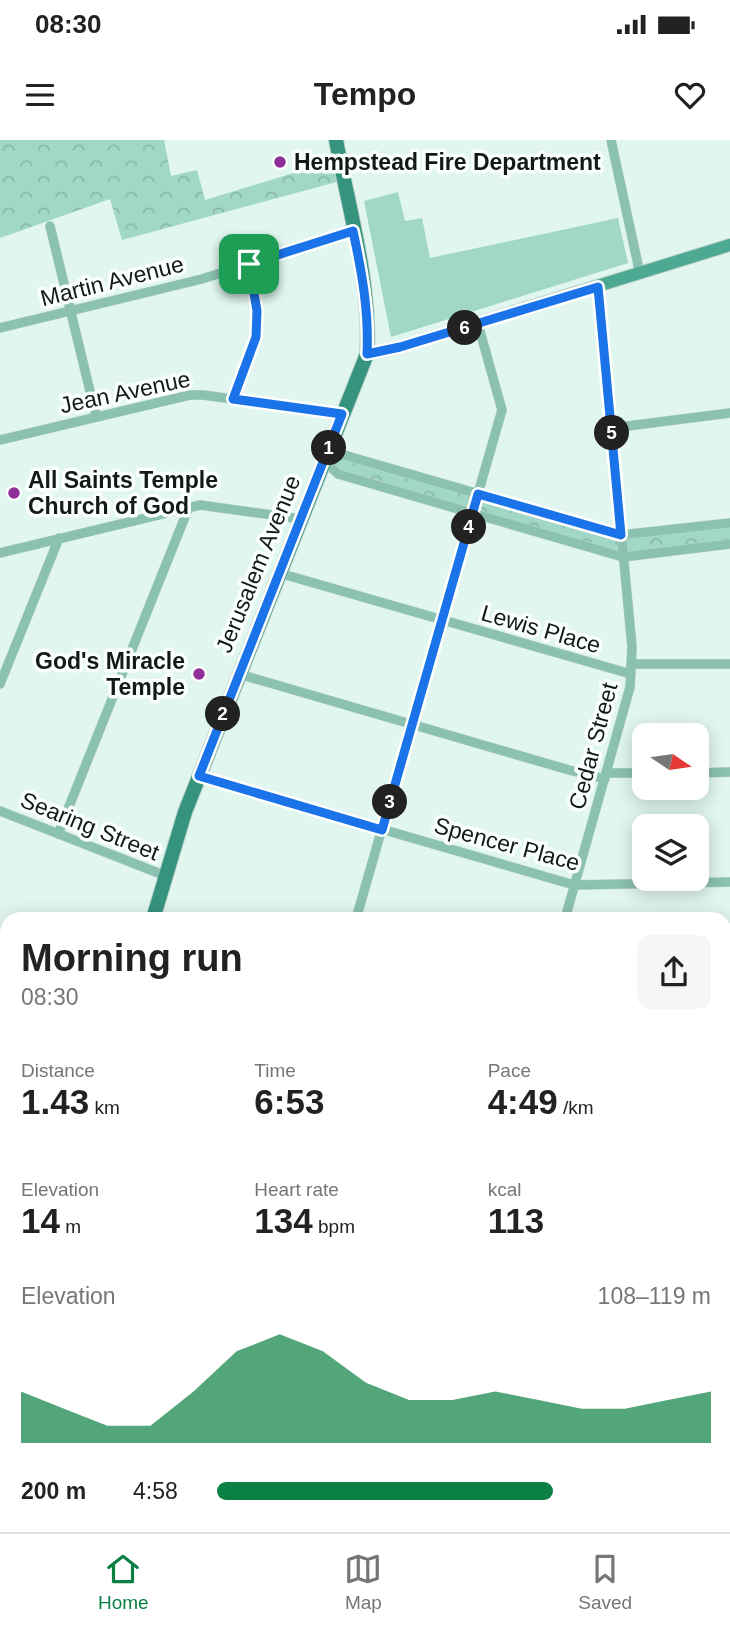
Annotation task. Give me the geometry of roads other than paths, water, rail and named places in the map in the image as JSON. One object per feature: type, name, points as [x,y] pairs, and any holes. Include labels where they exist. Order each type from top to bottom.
[{"type":"main road","name":"Jerusalem Avenue","points":[[155,912],[185,812],[367,354],[369,324],[366,293],[336,140]]},
{"type":"street","points":[[611,140],[640,274]]},
{"type":"street","points":[[50,226],[96,416]]},
{"type":"street","name":"Martin Avenue","points":[[0,328],[170,288],[353,231]]},
{"type":"street","points":[[367,354],[478,324],[730,245]]},
{"type":"street","points":[[233,399],[256,337],[257,311],[249,264]]},
{"type":"street","name":"Cedar Street","points":[[567,912],[631,687],[632,669],[629,609],[598,287]]},
{"type":"street","points":[[358,912],[502,410],[478,324]]},
{"type":"street","name":"Jean Avenue","points":[[0,440],[190,395],[342,414]]},
{"type":"street","points":[[612,428],[730,413]]},
{"type":"street","points":[[324,460],[344,455],[621,535],[730,523]]},
{"type":"street","points":[[324,460],[338,474],[623,556],[730,544]]},
{"type":"street","points":[[0,553],[189,507],[207,505],[301,519]]},
{"type":"street","points":[[58,834],[189,507]]},
{"type":"street","points":[[0,684],[59,538]]},
{"type":"street","name":"Lewis Place","points":[[279,573],[442,620],[632,669],[730,664]]},
{"type":"street","points":[[239,674],[412,725],[606,776],[632,774]]},
{"type":"street","points":[[709,773],[730,772]]},
{"type":"street","name":"Spencer Place","points":[[199,776],[574,885],[730,882]]},
{"type":"street","name":"Searing Street","points":[[0,811],[166,876]]},
{"type":"place","name":"Hempstead Fire Department","points":[[280,162]]},
{"type":"place","name":"All Saints Temple Church of God","points":[[14,493]]},
{"type":"place","name":"God's Miracle Temple","points":[[199,674]]}]
